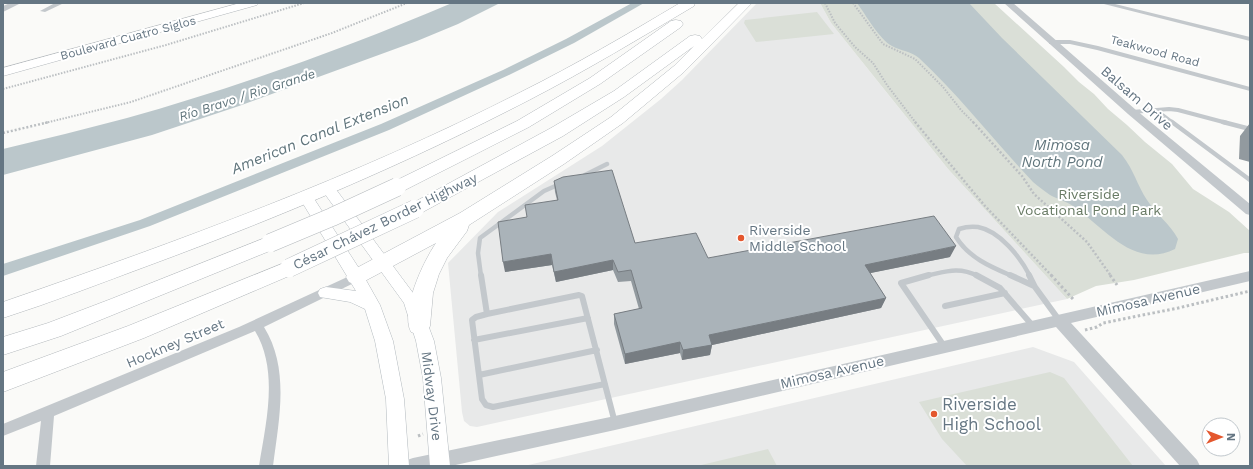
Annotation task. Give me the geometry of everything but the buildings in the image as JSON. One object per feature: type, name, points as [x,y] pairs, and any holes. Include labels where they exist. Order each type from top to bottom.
[{"type":"highway","name":"Boulevard Cuatro Siglos","points":[[3,61],[217,3]]},
{"type":"highway","name":"Boulevard Cuatro Siglos","points":[[3,72],[253,3]]},
{"type":"highway","points":[[3,310],[158,254],[306,197],[457,129],[547,84],[644,31],[689,3]]},
{"type":"highway","name":"César Chávez Border Highway","points":[[3,346],[53,330],[270,243],[398,187],[523,124],[595,81],[651,43],[702,3]]},
{"type":"highway","name":"César Chávez Border Highway","points":[[3,382],[136,332],[290,268],[415,209],[558,132],[619,94],[690,43],[737,3]]},
{"type":"highway","points":[[356,277],[467,218],[558,160],[623,115],[684,65],[746,3]]},
{"type":"highway","points":[[419,326],[425,284],[431,268],[444,244],[467,218]]},
{"type":"main road","name":"Midway Drive","points":[[327,187],[411,301],[425,341],[432,378],[440,463]]},
{"type":"main road","points":[[306,197],[372,305],[384,341],[395,399],[399,466]]},
{"type":"main road","points":[[326,293],[352,296],[372,305]]},
{"type":"street","points":[[3,9],[17,3]]},
{"type":"street","points":[[43,11],[61,3]]},
{"type":"street","name":"Balsam Drive","points":[[1008,3],[1132,112],[1250,211]]},
{"type":"street","points":[[1103,3],[1250,39]]},
{"type":"street","name":"Teakwood Road","points":[[1052,42],[1070,42],[1098,48],[1250,89]]},
{"type":"street","name":"Mimosa Avenue","points":[[413,466],[440,463],[1032,325],[1250,276]]},
{"type":"street","name":"Hockney Street","points":[[3,430],[48,413],[257,325],[326,293],[356,277]]},
{"type":"street","points":[[1059,320],[1070,334],[1191,466]]},
{"type":"street","points":[[257,325],[269,347],[273,363],[274,382],[272,418],[266,466]]},
{"type":"street","points":[[43,466],[48,413]]},
{"type":"lane","points":[[1156,110],[1250,180]]},
{"type":"lane","points":[[1132,112],[1178,110],[1250,129]]},
{"type":"lane","points":[[580,177],[607,164]]},
{"type":"lane","points":[[487,314],[478,253],[480,238],[544,191],[566,182]]},
{"type":"lane","points":[[1034,286],[975,258],[965,251],[958,243],[956,237],[959,229],[966,226],[977,226],[989,230],[1003,241],[1025,268],[1034,286],[1059,320]]},
{"type":"lane","points":[[944,346],[902,286],[901,283],[904,281],[960,270],[1000,288],[1006,293],[1032,325]]},
{"type":"lane","points":[[945,306],[1006,293]]},
{"type":"lane","points":[[605,384],[493,408],[484,404],[482,399],[472,320],[476,317],[487,314],[579,295],[583,298],[615,423]]},
{"type":"lane","points":[[474,340],[588,318]]},
{"type":"lane","points":[[479,376],[597,350]]},
{"type":"path","points":[[3,89],[166,45],[304,3]]},
{"type":"path","points":[[3,133],[131,102],[332,33],[407,3]]},
{"type":"path","points":[[825,3],[835,23],[854,47],[873,63],[886,85],[932,144],[985,206],[1073,299]]},
{"type":"path","points":[[853,3],[883,44],[915,59],[943,87],[961,110],[988,137],[1022,176],[1034,194],[1087,242],[1117,285]]},
{"type":"path","points":[[1070,334],[1097,327],[1103,323],[1178,308],[1250,291]]},
{"type":"shaded area","name":"Riverside Middle School","points":[[757,3],[820,3],[831,23],[948,169],[1067,299],[477,427],[470,426],[464,421],[462,412],[448,263],[498,212],[602,146],[661,99],[682,80]]},
{"type":"shaded area","name":"Riverside High School","points":[[1033,347],[1074,362],[1166,466],[524,466]]},
{"type":"green space","name":"Riverside Vocational Pond Park","points":[[820,3],[994,3],[1079,82],[1094,94],[1108,109],[1172,164],[1193,189],[1229,212],[1250,231],[1250,253],[1244,253],[1134,280],[1096,286],[1067,299],[948,169],[831,23]]},
{"type":"green space","points":[[817,12],[834,34],[756,42],[744,23],[745,20]]},
{"type":"green space","points":[[1050,372],[1064,378],[1133,466],[967,466],[942,439],[919,402]]},
{"type":"green space","points":[[768,449],[777,466],[697,466]]},
{"type":"water","name":"Río Bravo / Rio Grande","points":[[452,3],[500,3],[458,24],[417,41],[239,106],[152,135],[3,175],[3,149],[127,118],[251,80],[372,36]]},
{"type":"water","name":"Mimosa North Pond","points":[[857,3],[969,3],[1002,38],[1122,155],[1130,166],[1147,200],[1178,239],[1175,249],[1160,254],[1147,254],[1134,251],[1110,236],[1074,207],[1050,195],[1033,182],[963,103],[919,58],[913,54],[892,46],[882,38]]},
{"type":"waterway","name":"American Canal Extension","points":[[3,270],[145,223],[385,127],[507,72],[570,41],[639,3]]},
{"type":"place","name":"Riverside Middle School","points":[[741,238]]},
{"type":"place","name":"Riverside High School","points":[[934,414]]}]
